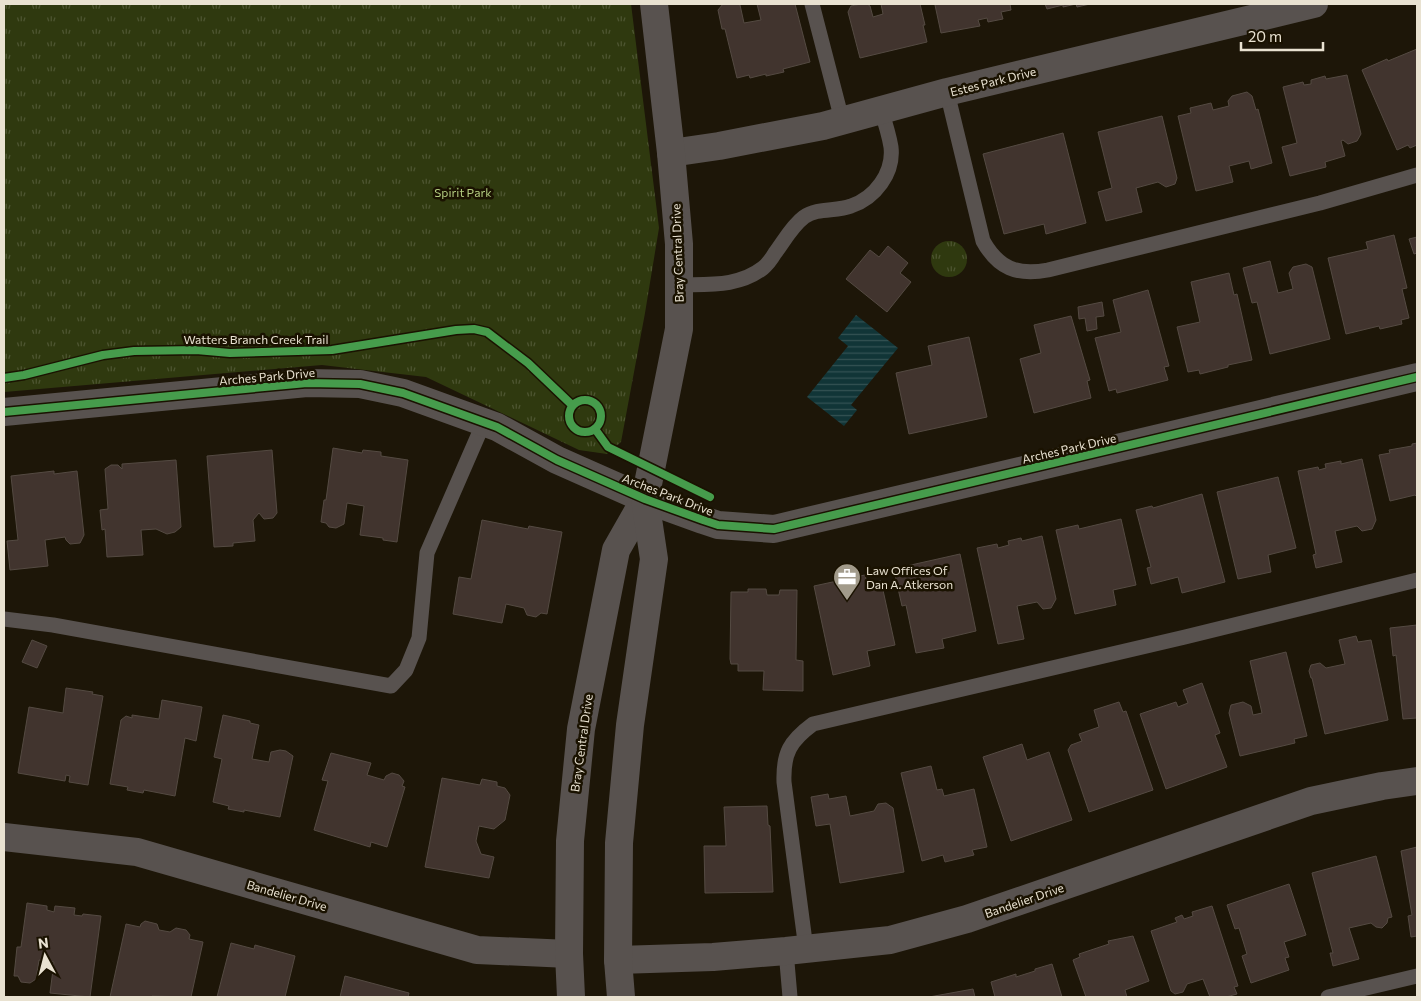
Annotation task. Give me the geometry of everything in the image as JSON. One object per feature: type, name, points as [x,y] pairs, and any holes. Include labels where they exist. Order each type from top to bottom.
[{"type":"street","name":"Bray Central Drive","points":[[571,997],[569,954],[570,841],[581,729],[616,550],[645,499],[679,329],[680,244],[654,4]]},
{"type":"street","name":"Estes Park Drive","points":[[671,153],[719,146],[842,120],[947,92],[1314,4]]},
{"type":"street","name":"Arches Park Drive","points":[[4,412],[307,383],[360,384],[403,392],[497,427],[556,460],[645,499],[718,525],[774,529],[1417,377]]},
{"type":"street","name":"Bray Central Drive","points":[[621,997],[618,960],[619,843],[630,725],[654,559],[645,499]]},
{"type":"street","name":"Bandelier Drive","points":[[618,960],[713,957],[890,940],[967,919],[1311,802],[1382,786],[1417,781]]},
{"type":"street","name":"Bandelier Drive","points":[[4,837],[137,852],[476,950],[569,954]]},
{"type":"lane","points":[[812,4],[842,120]]},
{"type":"lane","points":[[947,92],[983,241],[990,255],[1002,265],[1017,271],[1032,273],[1067,265],[1320,204],[1417,175]]},
{"type":"lane","points":[[679,286],[735,282],[747,278],[765,267],[797,223],[804,217],[816,211],[851,206],[868,198],[881,184],[889,167],[891,148],[882,110]]},
{"type":"lane","points":[[4,619],[53,625],[392,686],[406,670],[419,638],[427,553],[484,422]]},
{"type":"lane","points":[[790,997],[796,950],[783,765],[789,748],[799,734],[813,724],[1185,637],[1417,580]]},
{"type":"lane","points":[[1328,997],[1417,976]]},
{"type":"green space","name":"Spirit Park","points":[[4,4],[631,4],[659,228],[621,442],[607,454],[579,450],[426,377],[322,365],[4,392]]},
{"type":"green space","points":[[949,241],[961,247],[967,259],[961,271],[949,277],[937,271],[931,259],[937,247]]},
{"type":"water","points":[[856,315],[898,348],[851,405],[857,410],[844,426],[807,397],[848,346],[838,338]]},
{"type":"building","points":[[723,4],[740,5],[744,23],[761,20],[757,4],[795,4],[810,62],[783,69],[784,72],[766,76],[766,74],[750,78],[749,75],[737,78],[725,29],[722,29],[718,10]]},
{"type":"building","points":[[861,4],[870,6],[873,17],[883,14],[881,4],[920,4],[927,42],[860,58],[848,12],[851,6]]},
{"type":"building","points":[[1010,4],[1011,10],[1001,12],[1003,19],[988,22],[987,18],[978,20],[980,26],[941,33],[935,5]]},
{"type":"building","points":[[1045,4],[1076,4],[1047,9]]},
{"type":"building","points":[[1076,4],[1090,4],[1077,7]]},
{"type":"building","points":[[1417,49],[1417,145],[1410,148],[1408,145],[1397,150],[1362,70]]},
{"type":"building","points":[[1347,75],[1361,134],[1357,141],[1348,144],[1343,140],[1341,141],[1345,156],[1325,162],[1326,167],[1290,176],[1282,147],[1297,143],[1283,87],[1303,82],[1304,85],[1311,84],[1311,80],[1325,76],[1326,79]]},
{"type":"building","points":[[1247,92],[1252,96],[1256,110],[1258,109],[1272,163],[1251,169],[1249,161],[1229,166],[1233,182],[1196,191],[1178,116],[1191,113],[1190,108],[1211,103],[1213,110],[1229,106],[1228,101],[1232,96]]},
{"type":"building","points":[[1162,116],[1177,178],[1175,184],[1166,187],[1158,182],[1136,188],[1142,212],[1106,221],[1098,192],[1112,188],[1098,132]]},
{"type":"building","points":[[1063,133],[1086,223],[1046,234],[1044,224],[1004,234],[983,154]]},
{"type":"building","points":[[1394,235],[1407,288],[1402,289],[1409,318],[1401,320],[1402,324],[1380,329],[1379,326],[1346,334],[1328,258],[1368,249],[1366,242]]},
{"type":"building","points":[[1417,237],[1417,253],[1414,254],[1409,239]]},
{"type":"building","points":[[888,246],[908,263],[900,273],[911,282],[887,312],[846,279],[870,250],[879,257]]},
{"type":"building","points":[[1270,261],[1278,293],[1293,289],[1289,273],[1293,267],[1306,264],[1312,267],[1330,339],[1270,354],[1257,302],[1252,303],[1243,268]]},
{"type":"building","points":[[1229,273],[1234,295],[1237,294],[1252,360],[1200,374],[1199,370],[1188,372],[1177,327],[1200,322],[1191,282]]},
{"type":"building","points":[[1148,290],[1169,366],[1164,367],[1168,380],[1117,393],[1116,389],[1109,391],[1095,338],[1121,332],[1113,300]]},
{"type":"building","points":[[1102,302],[1104,316],[1096,317],[1097,329],[1087,331],[1085,318],[1079,319],[1078,307]]},
{"type":"building","points":[[1071,316],[1090,380],[1087,381],[1091,398],[1034,413],[1020,359],[1041,353],[1034,325]]},
{"type":"building","points":[[969,337],[987,417],[909,434],[896,373],[932,365],[928,346]]},
{"type":"building","points":[[1417,443],[1417,497],[1415,495],[1390,501],[1379,455],[1390,453],[1389,450],[1412,446],[1412,444]]},
{"type":"building","points":[[333,448],[362,453],[363,450],[381,452],[381,456],[408,460],[397,542],[360,535],[364,506],[347,503],[344,524],[336,528],[329,527],[326,523],[321,522]]},
{"type":"building","points":[[272,450],[277,513],[273,518],[264,519],[259,513],[253,520],[255,541],[233,543],[233,546],[214,547],[207,456]]},
{"type":"building","points":[[1362,459],[1376,520],[1372,529],[1362,531],[1357,526],[1335,531],[1342,562],[1316,568],[1313,555],[1316,554],[1298,471],[1318,467],[1319,470],[1326,468],[1325,464],[1341,461],[1341,464]]},
{"type":"building","points":[[176,460],[181,527],[175,532],[167,534],[156,529],[141,530],[143,555],[107,557],[105,529],[102,530],[100,510],[108,509],[105,469],[111,465],[118,465],[122,469],[122,464]]},
{"type":"building","points":[[54,471],[54,474],[77,471],[84,535],[80,543],[70,544],[65,537],[45,540],[48,566],[10,570],[7,541],[18,540],[11,476]]},
{"type":"building","points":[[1278,477],[1296,548],[1268,555],[1271,572],[1238,579],[1217,492]]},
{"type":"building","points":[[1202,494],[1225,582],[1182,593],[1178,577],[1151,584],[1147,568],[1151,567],[1136,510],[1152,506],[1153,508]]},
{"type":"building","points":[[1121,519],[1136,585],[1113,590],[1116,605],[1075,614],[1056,530],[1078,525],[1079,529]]},
{"type":"building","points":[[482,520],[528,529],[529,526],[562,532],[547,614],[541,613],[536,617],[527,615],[524,608],[506,604],[502,623],[453,614],[459,577],[471,579]]},
{"type":"building","points":[[1042,536],[1056,599],[1051,608],[1043,609],[1037,602],[1017,606],[1024,639],[998,644],[977,548],[997,544],[998,548],[1009,545],[1008,541],[1021,538],[1022,541]]},
{"type":"building","points":[[960,554],[976,631],[942,639],[944,648],[916,653],[906,605],[902,606],[894,571],[903,570],[902,567]]},
{"type":"building","points":[[865,575],[867,583],[881,581],[895,645],[867,651],[870,666],[833,675],[814,586]]},
{"type":"building","points":[[748,589],[766,589],[767,595],[779,595],[780,590],[797,590],[796,660],[803,661],[803,691],[763,690],[764,671],[738,671],[738,664],[731,664],[731,592],[748,592]]},
{"type":"building","points":[[1417,625],[1417,718],[1403,719],[1396,655],[1393,656],[1390,628]]},
{"type":"building","points":[[1356,636],[1358,642],[1371,640],[1388,720],[1325,734],[1309,671],[1311,665],[1320,663],[1326,668],[1345,664],[1339,640]]},
{"type":"building","points":[[32,640],[47,646],[37,668],[22,662]]},
{"type":"building","points":[[1286,652],[1307,736],[1294,739],[1295,743],[1240,756],[1229,713],[1231,705],[1243,702],[1251,706],[1253,715],[1262,713],[1250,661]]},
{"type":"building","points":[[1202,683],[1220,733],[1215,735],[1227,767],[1166,789],[1140,714],[1176,702],[1178,707],[1188,703],[1183,690]]},
{"type":"building","points":[[66,688],[93,692],[92,694],[103,696],[88,785],[69,782],[70,776],[66,775],[65,781],[18,773],[29,707],[63,713]]},
{"type":"building","points":[[162,700],[202,707],[196,741],[185,738],[175,796],[144,790],[143,793],[127,790],[128,787],[110,784],[121,720],[126,716],[132,718],[132,715],[159,719]]},
{"type":"building","points":[[1119,702],[1123,712],[1126,711],[1153,790],[1089,812],[1068,750],[1071,745],[1082,741],[1079,734],[1099,727],[1094,710]]},
{"type":"building","points":[[223,715],[259,725],[252,759],[269,762],[271,752],[280,750],[286,751],[293,756],[280,817],[228,809],[229,806],[213,802],[222,759],[214,757]]},
{"type":"building","points":[[1022,744],[1027,760],[1049,752],[1072,820],[1011,841],[983,757]]},
{"type":"building","points":[[331,753],[371,763],[367,775],[384,780],[386,776],[392,773],[399,775],[404,781],[402,786],[405,787],[387,847],[371,842],[370,847],[314,830],[328,781],[322,780]]},
{"type":"building","points":[[931,766],[937,790],[942,789],[944,796],[974,789],[987,847],[972,850],[974,855],[945,862],[943,855],[922,861],[901,773]]},
{"type":"building","points":[[442,778],[480,785],[482,779],[497,782],[497,786],[505,788],[510,795],[505,820],[494,829],[479,826],[476,841],[481,854],[494,857],[489,878],[425,867]]},
{"type":"building","points":[[828,794],[829,799],[846,796],[850,816],[874,811],[878,804],[886,803],[893,808],[904,872],[840,883],[830,824],[816,826],[811,797]]},
{"type":"building","points":[[767,806],[768,825],[770,826],[773,892],[705,893],[704,846],[726,846],[724,807]]},
{"type":"building","points":[[1417,847],[1417,936],[1411,937],[1408,916],[1412,915],[1401,851]]},
{"type":"building","points":[[1376,856],[1392,917],[1388,918],[1387,923],[1382,928],[1376,927],[1371,923],[1349,928],[1359,959],[1333,966],[1330,953],[1333,953],[1312,873]]},
{"type":"building","points":[[1289,884],[1306,935],[1284,942],[1289,957],[1285,958],[1289,970],[1251,983],[1242,956],[1247,954],[1239,928],[1235,929],[1227,905]]},
{"type":"building","points":[[27,903],[47,906],[47,910],[54,912],[55,906],[75,908],[74,915],[101,916],[90,997],[50,993],[54,962],[39,960],[36,979],[30,983],[21,982],[18,976],[14,976],[17,947],[21,947]]},
{"type":"building","points":[[1212,906],[1238,986],[1234,987],[1237,994],[1226,997],[1210,997],[1203,979],[1187,984],[1183,992],[1175,994],[1171,991],[1151,931],[1177,922],[1175,918],[1182,915],[1184,919],[1193,916],[1192,912]]},
{"type":"building","points":[[145,921],[157,924],[159,930],[170,932],[176,928],[186,930],[190,935],[189,939],[203,942],[191,997],[110,997],[126,924],[140,927]]},
{"type":"building","points":[[1133,936],[1149,981],[1125,990],[1127,997],[1086,997],[1073,960],[1080,957],[1079,954],[1109,944],[1108,941]]},
{"type":"building","points":[[231,943],[254,949],[255,945],[295,956],[285,997],[217,997]]},
{"type":"building","points":[[1052,964],[1062,997],[995,997],[991,982],[1016,974],[1016,977]]},
{"type":"building","points":[[345,976],[409,993],[408,997],[340,997]]},
{"type":"building","points":[[973,989],[975,997],[929,997]]},
{"type":"cycle path","name":"Watters Branch Creek Trail","points":[[4,378],[24,375],[103,355],[134,351],[196,350],[230,353],[332,350],[456,330],[474,329],[487,332],[528,363],[572,405]]},
{"type":"cycle path","points":[[4,412],[307,383],[360,384],[403,393],[497,427],[557,460],[645,499],[703,520],[718,525],[774,529],[1417,377]]},
{"type":"cycle path","points":[[585,400],[591,401],[596,405],[600,410],[601,416],[600,422],[596,427],[591,431],[585,432],[579,431],[574,427],[570,422],[569,416],[570,410],[574,405],[579,401],[585,400]]},
{"type":"cycle path","points":[[595,429],[608,447],[710,497]]},
{"type":"place","name":"Law Offices Of Dan A. Atkerson","points":[[847,601]]}]
